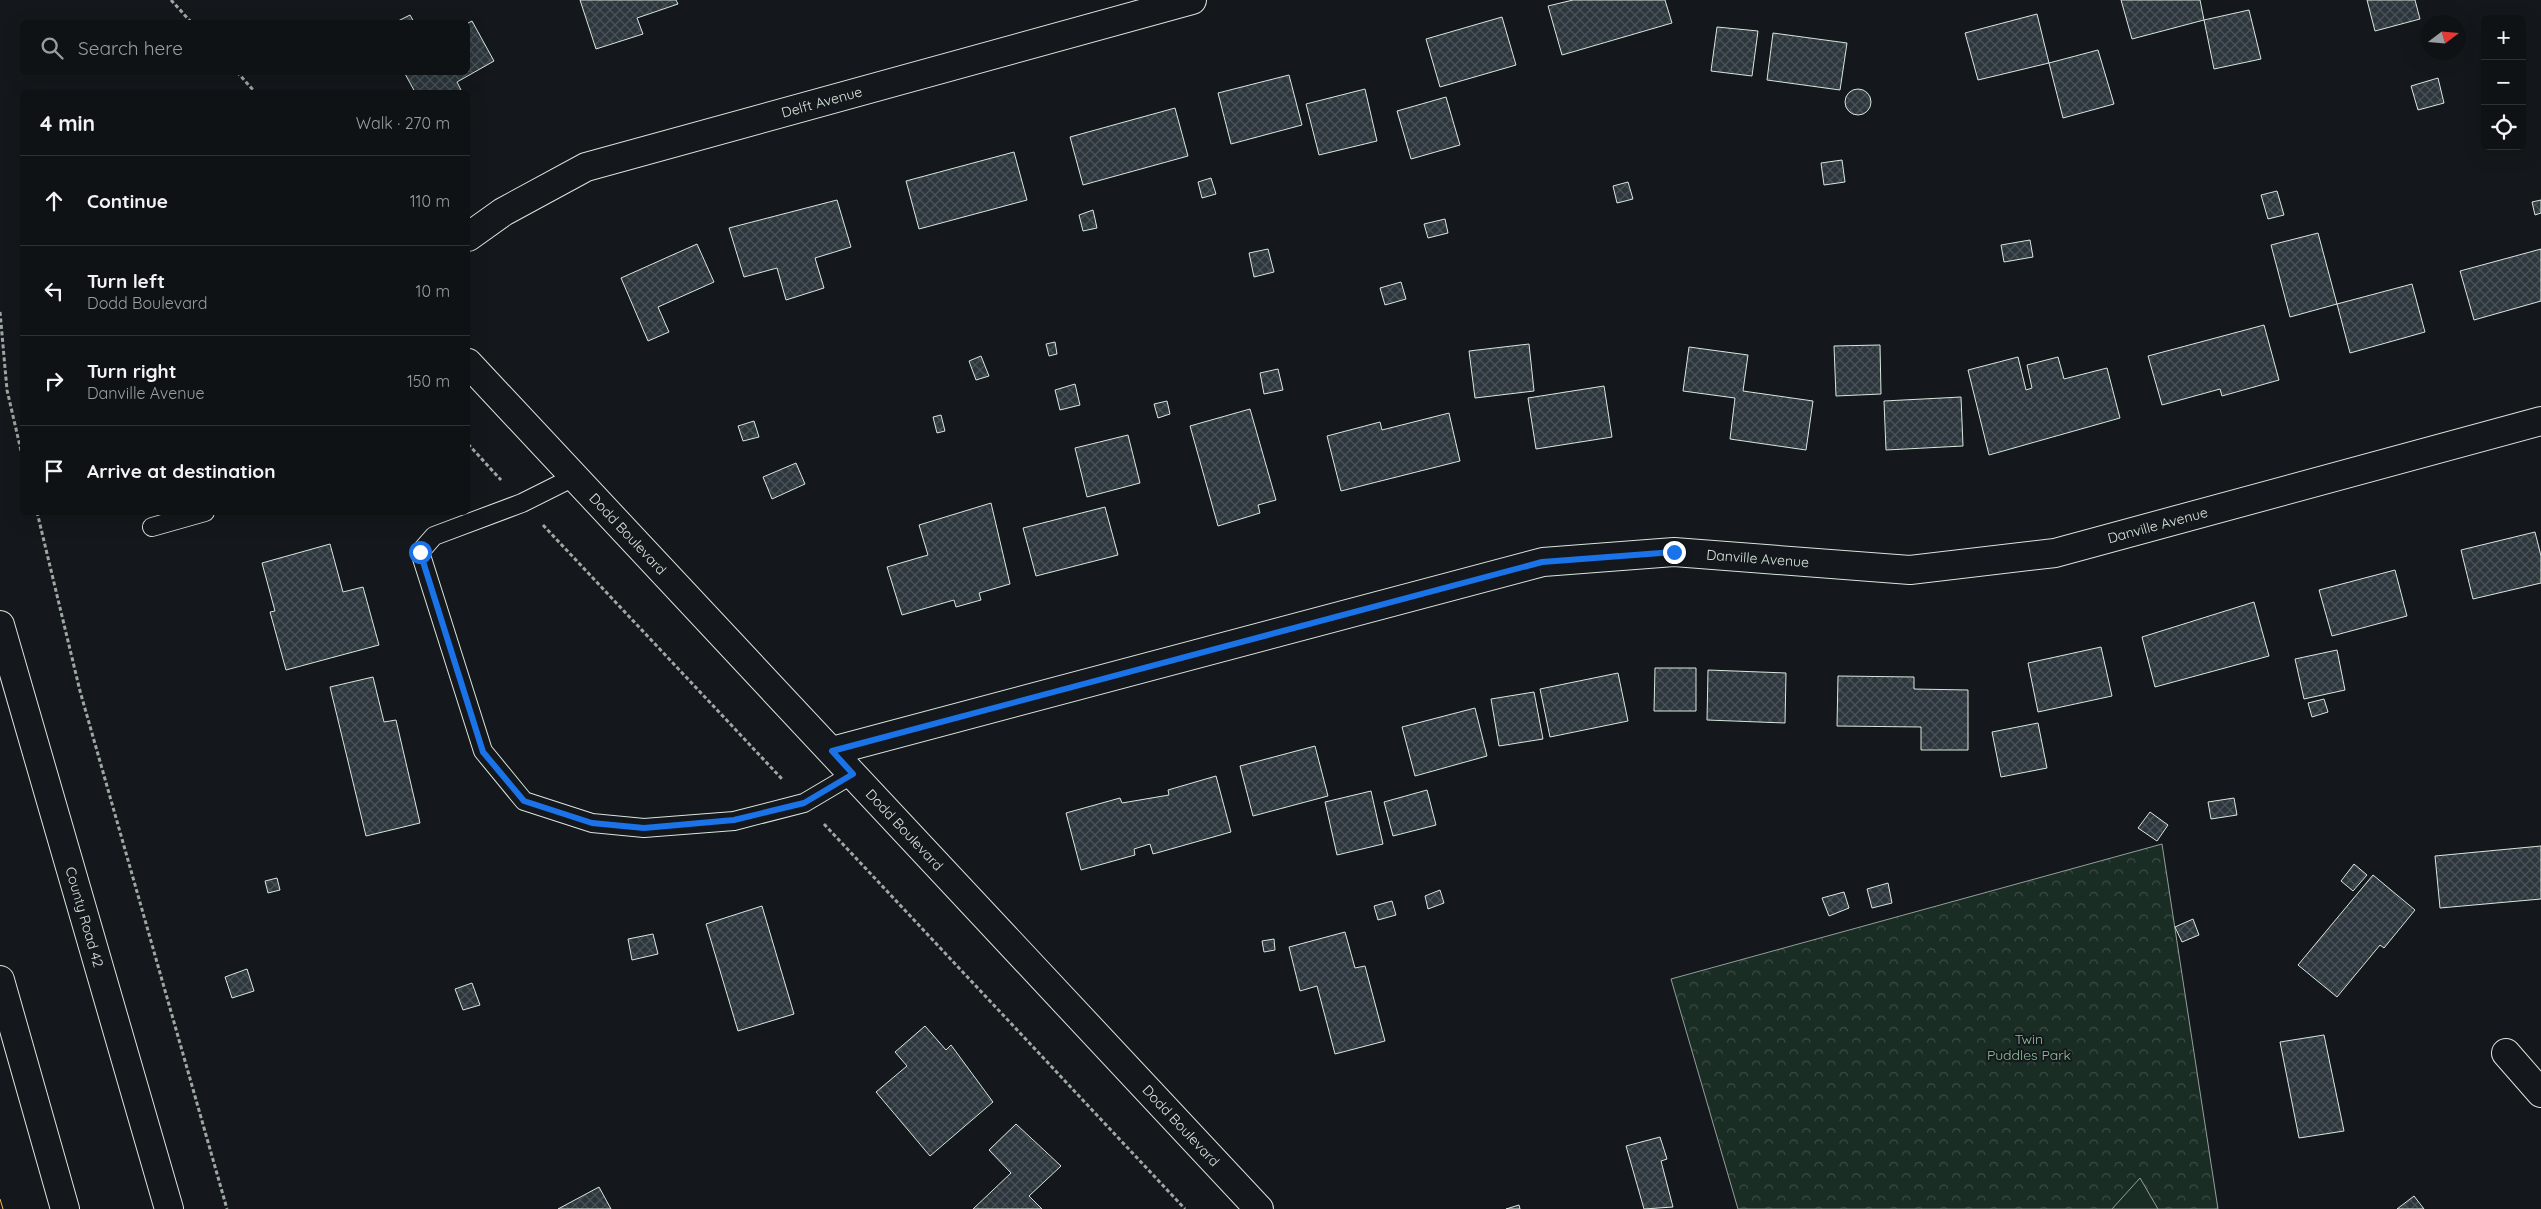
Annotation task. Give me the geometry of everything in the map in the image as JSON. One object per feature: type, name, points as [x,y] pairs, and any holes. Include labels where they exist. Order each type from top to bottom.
[{"type":"main road","name":"Delft Avenue","points":[[470,236],[503,212],[586,167],[1192,0]]},
{"type":"main road","name":"Dodd Boulevard","points":[[470,366],[1260,1209]]},
{"type":"main road","name":"Danville Avenue","points":[[832,751],[1542,562],[1674,552],[1910,570],[2055,553],[2541,421]]},
{"type":"main road","name":"County Road 42","points":[[0,625],[169,1209]]},
{"type":"main road","points":[[0,980],[65,1209]]},
{"type":"main road","points":[[2506,1053],[2541,1093]]},
{"type":"lane","points":[[574,477],[522,502],[434,536],[420,552],[483,752],[524,801],[592,823],[644,828],[734,820],[804,803],[853,774]]},
{"type":"lane","points":[[152,527],[194,515]]},
{"type":"path","points":[[171,0],[189,20]]},
{"type":"path","points":[[240,75],[254,90]]},
{"type":"path","points":[[0,312],[7,390],[20,445]]},
{"type":"path","points":[[38,515],[80,691],[226,1209]]},
{"type":"green space","name":"Twin Puddles Park","points":[[2162,844],[2218,1209],[1738,1209],[1671,979]]},
{"type":"green space","points":[[2140,1178],[2158,1209],[2112,1209]]},
{"type":"building","points":[[580,0],[676,0],[678,4],[637,18],[643,34],[596,49]]},
{"type":"building","points":[[1573,0],[1665,0],[1672,23],[1562,55],[1548,6]]},
{"type":"building","points":[[2121,0],[2200,0],[2204,20],[2132,39]]},
{"type":"building","points":[[2367,0],[2415,0],[2420,19],[2375,31]]},
{"type":"building","points":[[2249,10],[2261,59],[2214,69],[2204,20]]},
{"type":"building","points":[[2037,14],[2049,63],[1978,80],[1965,33]]},
{"type":"building","points":[[410,15],[413,20],[400,20]]},
{"type":"building","points":[[1502,17],[1516,65],[1440,87],[1426,39]]},
{"type":"building","points":[[472,21],[494,61],[470,75],[470,22]]},
{"type":"building","points":[[1717,27],[1758,31],[1752,76],[1711,71]]},
{"type":"building","points":[[1773,33],[1847,43],[1840,90],[1767,80]]},
{"type":"building","points":[[2098,50],[2114,104],[2063,118],[2049,63]]},
{"type":"building","points":[[406,75],[469,75],[457,82],[461,90],[414,90]]},
{"type":"building","points":[[1289,75],[1302,125],[1231,144],[1218,93]]},
{"type":"building","points":[[2438,78],[2444,103],[2418,110],[2411,86]]},
{"type":"building","points":[[1365,89],[1377,141],[1319,155],[1306,104]]},
{"type":"building","points":[[1858,89],[1867,93],[1871,102],[1867,111],[1858,115],[1849,111],[1845,102],[1849,93]]},
{"type":"building","points":[[1446,97],[1460,145],[1411,159],[1397,111]]},
{"type":"building","points":[[1175,108],[1188,156],[1083,185],[1070,137]]},
{"type":"building","points":[[1014,152],[1027,200],[919,229],[906,181]]},
{"type":"building","points":[[1842,160],[1845,182],[1824,185],[1821,163]]},
{"type":"building","points":[[1211,178],[1216,194],[1202,198],[1198,182]]},
{"type":"building","points":[[1628,182],[1633,199],[1617,203],[1613,186]]},
{"type":"building","points":[[2277,191],[2284,215],[2268,219],[2261,195]]},
{"type":"building","points":[[837,200],[851,247],[815,258],[824,288],[786,300],[777,268],[744,277],[729,228]]},
{"type":"building","points":[[2541,200],[2541,213],[2535,215],[2532,202]]},
{"type":"building","points":[[1093,210],[1097,228],[1083,231],[1079,215]]},
{"type":"building","points":[[1445,219],[1448,233],[1428,238],[1424,224]]},
{"type":"building","points":[[2318,233],[2337,304],[2290,317],[2271,245]]},
{"type":"building","points":[[2030,240],[2033,257],[2004,262],[2001,245]]},
{"type":"building","points":[[697,244],[714,282],[658,307],[669,332],[648,341],[621,278]]},
{"type":"building","points":[[1268,249],[1274,272],[1254,277],[1249,253]]},
{"type":"building","points":[[2541,249],[2541,301],[2474,320],[2460,271]]},
{"type":"building","points":[[1401,282],[1406,299],[1385,305],[1380,288]]},
{"type":"building","points":[[2412,284],[2425,332],[2350,353],[2337,304]]},
{"type":"building","points":[[2264,325],[2279,380],[2222,396],[2220,389],[2162,405],[2148,356]]},
{"type":"building","points":[[1055,342],[1057,354],[1049,356],[1046,344]]},
{"type":"building","points":[[1529,344],[1534,391],[1475,398],[1469,351]]},
{"type":"building","points":[[1880,345],[1881,394],[1836,396],[1834,346]]},
{"type":"building","points":[[1689,347],[1748,355],[1743,391],[1813,401],[1806,450],[1730,439],[1735,398],[1683,391]]},
{"type":"building","points":[[981,356],[989,376],[976,380],[969,361]]},
{"type":"building","points":[[2018,357],[2026,390],[2032,388],[2027,365],[2058,357],[2064,379],[2107,368],[2120,418],[1989,455],[1968,370]]},
{"type":"building","points":[[1278,369],[1283,390],[1264,394],[1260,373]]},
{"type":"building","points":[[1075,384],[1080,405],[1060,410],[1055,390]]},
{"type":"building","points":[[1604,386],[1612,437],[1536,449],[1528,398]]},
{"type":"building","points":[[1961,397],[1963,446],[1886,450],[1884,401]]},
{"type":"building","points":[[1167,401],[1170,414],[1158,418],[1154,404]]},
{"type":"building","points":[[1250,409],[1276,500],[1258,505],[1260,513],[1218,526],[1190,426]]},
{"type":"building","points":[[1449,413],[1460,461],[1341,491],[1327,436],[1380,422],[1382,430]]},
{"type":"building","points":[[941,415],[945,431],[937,433],[933,417]]},
{"type":"building","points":[[754,421],[759,437],[743,441],[738,426]]},
{"type":"building","points":[[1128,435],[1140,483],[1087,497],[1075,448]]},
{"type":"building","points":[[796,463],[805,484],[772,499],[763,477]]},
{"type":"building","points":[[991,503],[1010,584],[979,593],[981,600],[956,607],[954,600],[902,615],[887,567],[928,555],[919,525]]},
{"type":"building","points":[[1105,507],[1118,555],[1036,576],[1023,528]]},
{"type":"building","points":[[2535,532],[2541,556],[2541,583],[2473,599],[2461,550]]},
{"type":"building","points":[[330,544],[343,592],[363,587],[379,645],[286,670],[270,612],[275,611],[262,563]]},
{"type":"building","points":[[2395,570],[2407,616],[2332,636],[2319,590]]},
{"type":"building","points":[[2254,602],[2269,656],[2155,687],[2142,637]]},
{"type":"building","points":[[2101,647],[2112,696],[2038,712],[2028,663]]},
{"type":"building","points":[[2337,650],[2345,690],[2304,699],[2295,659]]},
{"type":"building","points":[[1655,668],[1696,668],[1696,711],[1654,711]]},
{"type":"building","points":[[1708,670],[1786,673],[1785,723],[1707,720]]},
{"type":"building","points":[[1618,673],[1628,721],[1550,737],[1540,689]]},
{"type":"building","points":[[1838,676],[1914,677],[1914,689],[1968,690],[1968,750],[1921,750],[1921,727],[1837,726]]},
{"type":"building","points":[[373,677],[384,722],[396,720],[420,823],[366,836],[330,687]]},
{"type":"building","points":[[1534,692],[1543,739],[1499,746],[1491,699]]},
{"type":"building","points":[[2324,699],[2328,712],[2312,717],[2308,703]]},
{"type":"building","points":[[1475,708],[1487,756],[1415,776],[1402,727]]},
{"type":"building","points":[[2038,723],[2047,768],[2001,777],[1992,732]]},
{"type":"building","points":[[1315,746],[1328,796],[1253,816],[1240,766]]},
{"type":"building","points":[[1216,776],[1231,832],[1153,854],[1150,844],[1134,849],[1135,855],[1081,870],[1066,813],[1120,798],[1122,803],[1169,795],[1168,790]]},
{"type":"building","points":[[1427,790],[1436,825],[1393,836],[1384,802]]},
{"type":"building","points":[[1371,791],[1383,844],[1337,855],[1325,802]]},
{"type":"building","points":[[2234,798],[2237,815],[2211,819],[2208,802]]},
{"type":"building","points":[[2150,812],[2168,825],[2157,841],[2138,828]]},
{"type":"building","points":[[2541,846],[2541,899],[2440,908],[2435,856]]},
{"type":"building","points":[[2354,864],[2367,875],[2353,891],[2341,881]]},
{"type":"building","points":[[2373,875],[2415,910],[2384,948],[2380,945],[2337,997],[2298,965]]},
{"type":"building","points":[[277,878],[280,890],[268,893],[265,881]]},
{"type":"building","points":[[1888,883],[1892,903],[1872,908],[1867,889]]},
{"type":"building","points":[[1440,890],[1444,903],[1428,909],[1425,896]]},
{"type":"building","points":[[1844,892],[1849,908],[1829,916],[1822,898]]},
{"type":"building","points":[[1392,901],[1396,915],[1378,920],[1374,906]]},
{"type":"building","points":[[762,906],[794,1014],[738,1031],[706,924]]},
{"type":"building","points":[[2193,919],[2199,935],[2182,942],[2175,927]]},
{"type":"building","points":[[1345,932],[1355,968],[1365,966],[1385,1041],[1335,1054],[1317,986],[1300,991],[1289,947]]},
{"type":"building","points":[[653,934],[658,954],[632,960],[628,939]]},
{"type":"building","points":[[1274,939],[1275,950],[1264,952],[1262,941]]},
{"type":"building","points":[[247,969],[254,991],[232,998],[225,977]]},
{"type":"building","points":[[472,983],[480,1005],[463,1010],[455,989]]},
{"type":"building","points":[[925,1026],[946,1050],[951,1045],[993,1102],[930,1156],[876,1092],[907,1066],[895,1052]]},
{"type":"building","points":[[2324,1035],[2344,1131],[2299,1138],[2280,1042]]},
{"type":"building","points":[[1016,1124],[1061,1166],[1029,1196],[1042,1209],[973,1209],[1011,1173],[989,1150]]},
{"type":"building","points":[[1660,1137],[1667,1159],[1661,1161],[1673,1207],[1644,1209],[1626,1146]]},
{"type":"building","points":[[599,1187],[611,1209],[558,1209]]},
{"type":"building","points":[[2414,1196],[2424,1209],[2397,1209]]},
{"type":"building","points":[[1519,1205],[1520,1209],[1506,1209]]},
{"type":"power","points":[[0,1199],[3,1209]]},
{"type":"route","points":[[420,552],[483,752],[524,801],[592,823],[644,828],[734,820],[804,803],[853,774],[832,751],[1542,562],[1674,552]]}]
